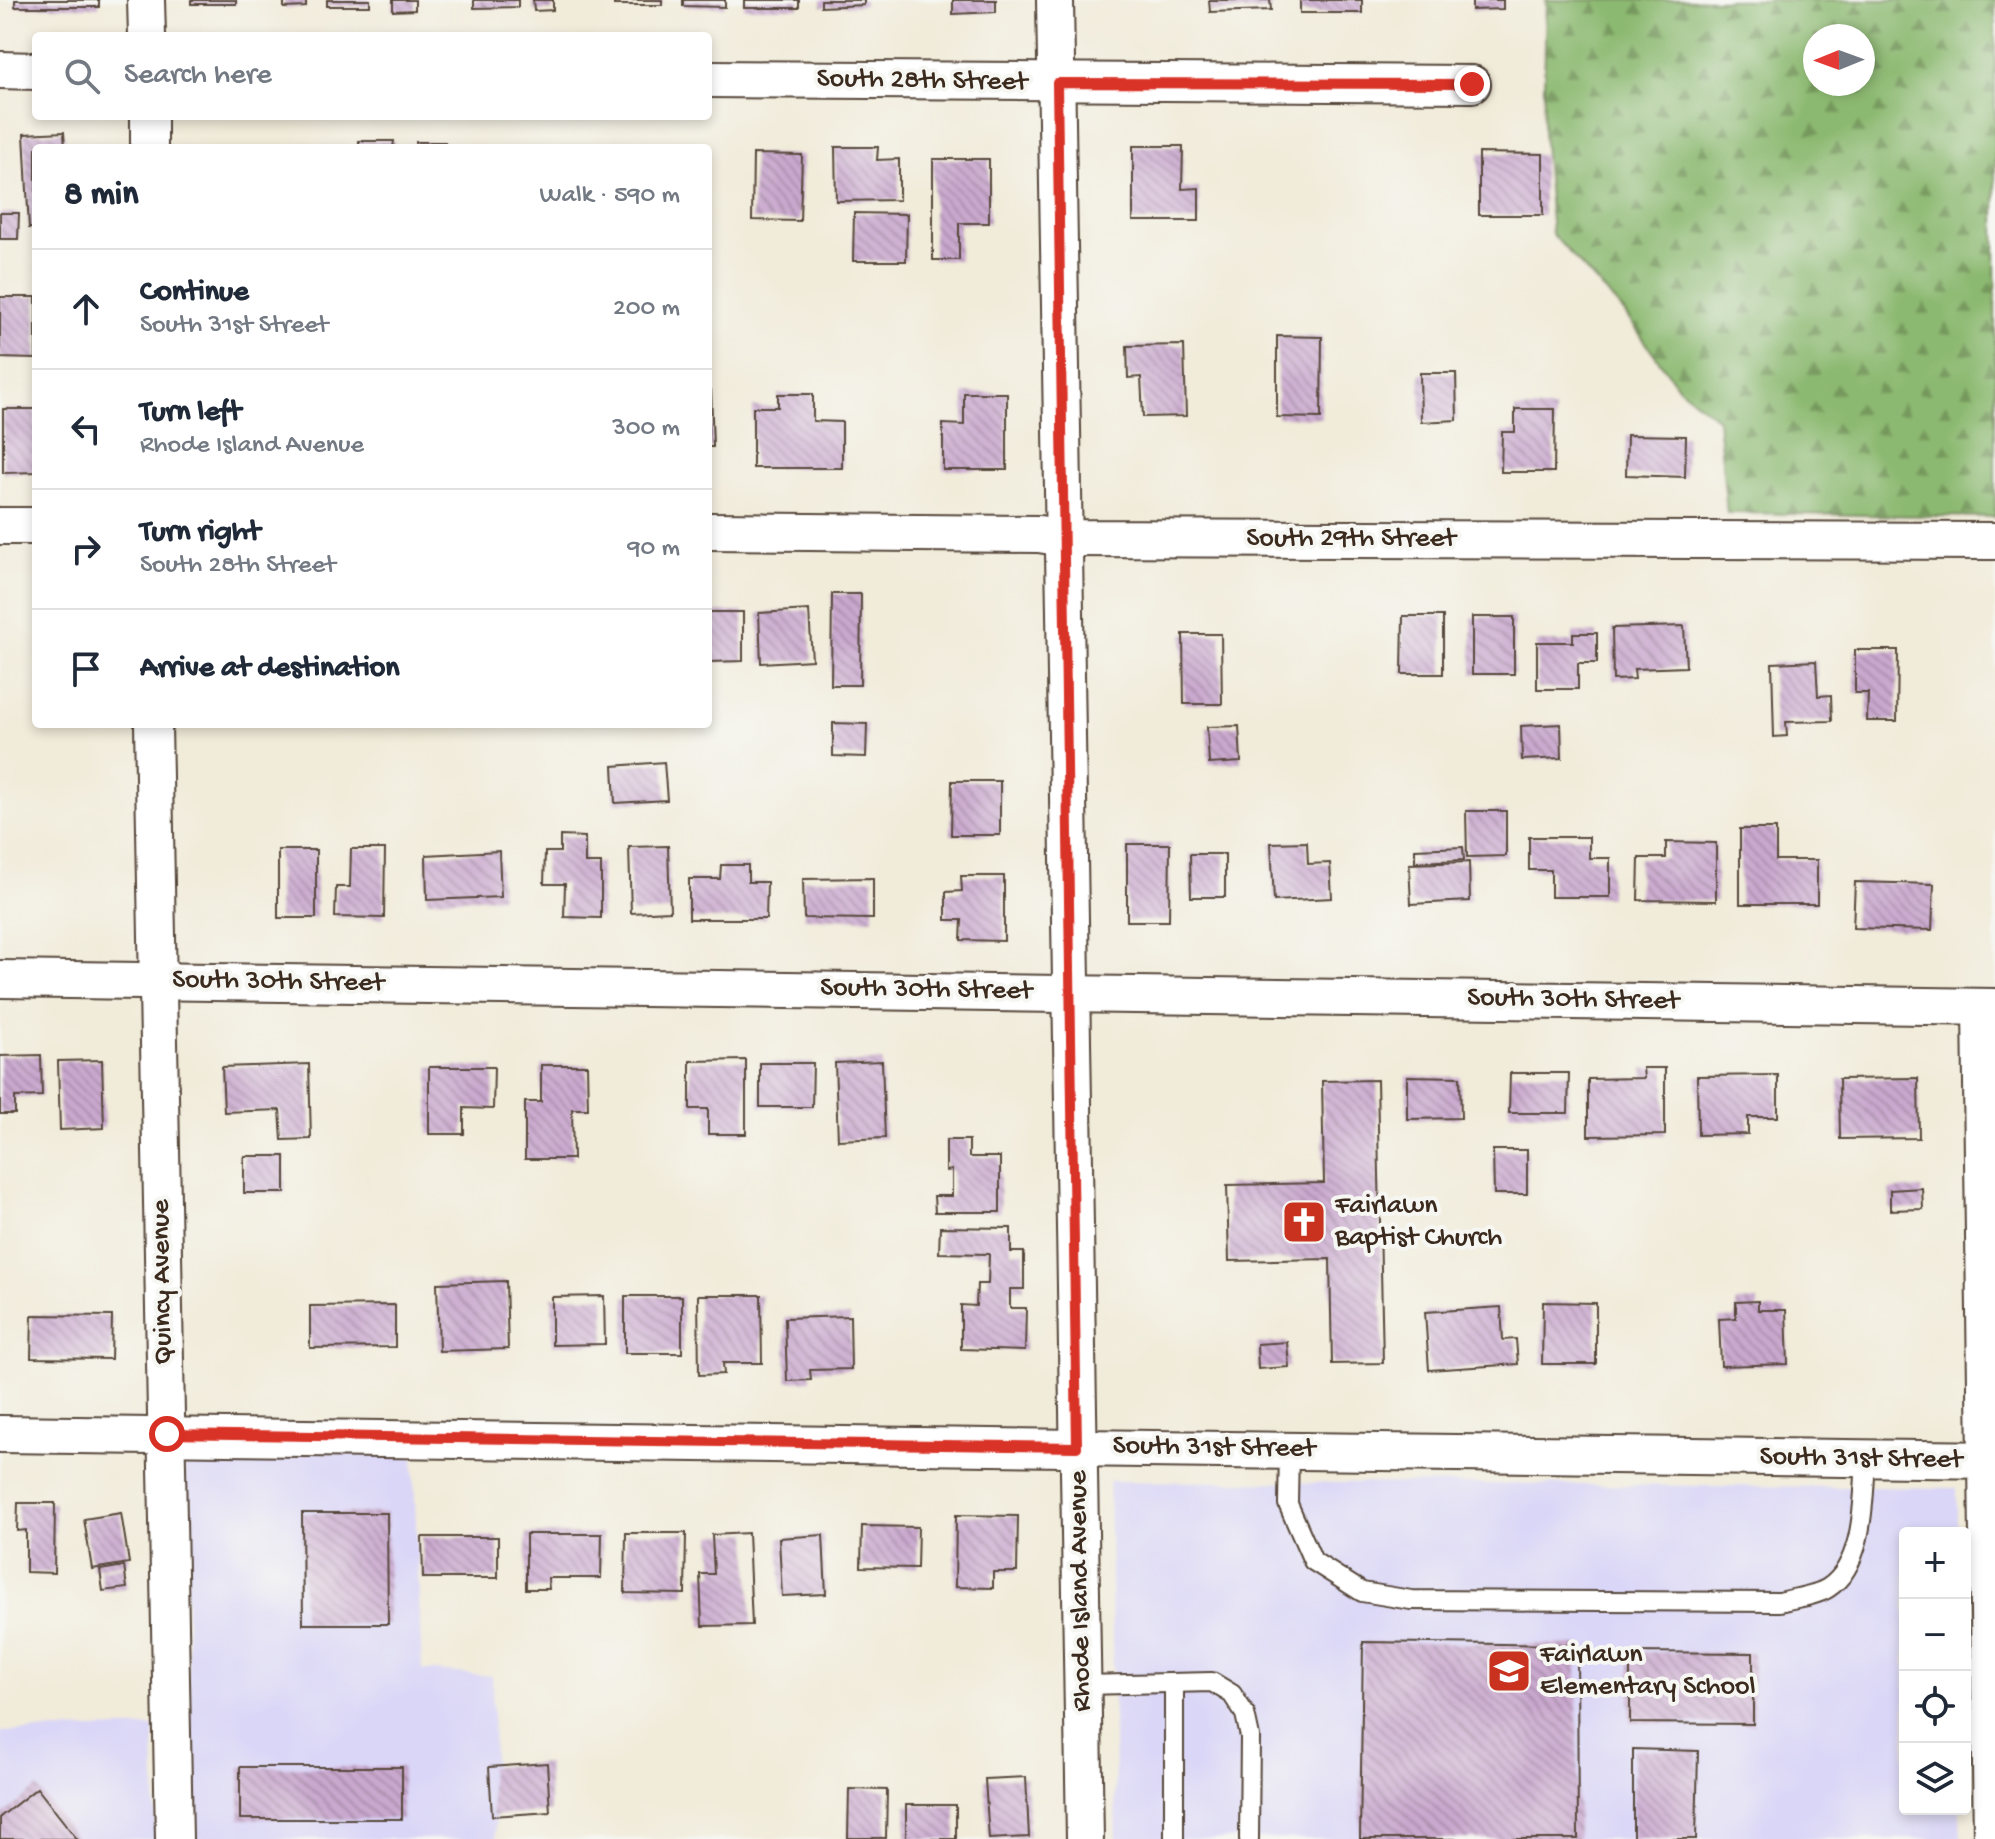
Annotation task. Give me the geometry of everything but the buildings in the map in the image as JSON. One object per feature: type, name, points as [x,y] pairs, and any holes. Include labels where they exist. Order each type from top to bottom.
[{"type":"street","points":[[146,0],[147,32]]},
{"type":"street","name":"Rhode Island Avenue","points":[[1055,0],[1085,1839]]},
{"type":"street","points":[[0,70],[32,71]]},
{"type":"street","name":"South 28th Street","points":[[712,79],[1472,84]]},
{"type":"street","points":[[149,120],[149,144]]},
{"type":"street","points":[[0,526],[32,526]]},
{"type":"street","name":"South 29th Street","points":[[712,531],[1039,534],[1064,538],[1995,541]]},
{"type":"street","name":"Quincy Avenue","points":[[153,728],[174,1839]]},
{"type":"street","name":"South 30th Street","points":[[0,979],[1988,1007]]},
{"type":"street","points":[[1988,1007],[1992,1839]]},
{"type":"street","name":"South 31st Street","points":[[0,1434],[1289,1448],[1991,1460]]},
{"type":"lane","points":[[1289,1448],[1288,1504],[1313,1561],[1362,1592],[1411,1600],[1780,1602],[1828,1588],[1854,1555],[1861,1522],[1866,1460]]},
{"type":"lane","points":[[1084,1685],[1212,1682],[1232,1694],[1245,1714],[1250,1737],[1249,1839]]},
{"type":"lane","points":[[1174,1683],[1174,1839]]},
{"type":"shaded area","points":[[184,1450],[413,1453],[422,1670],[492,1676],[496,1839],[191,1839]]},
{"type":"shaded area","name":"Fairlawn Elementary School","points":[[1109,1481],[1957,1488],[1957,1527],[1899,1527],[1899,1815],[1960,1815],[1961,1839],[1116,1839]]},
{"type":"shaded area","points":[[154,1727],[156,1839],[0,1839],[0,1732]]},
{"type":"green space","points":[[1546,0],[1995,0],[1995,517],[1727,513],[1718,419],[1679,388],[1623,311],[1552,234],[1543,132]]},
{"type":"place","name":"Fairlawn Baptist Church","points":[[1304,1222]]},
{"type":"place","name":"Fairlawn Elementary School","points":[[1509,1671]]},
{"type":"route","points":[[167,1434],[1077,1447],[1057,83],[1472,84]]}]
